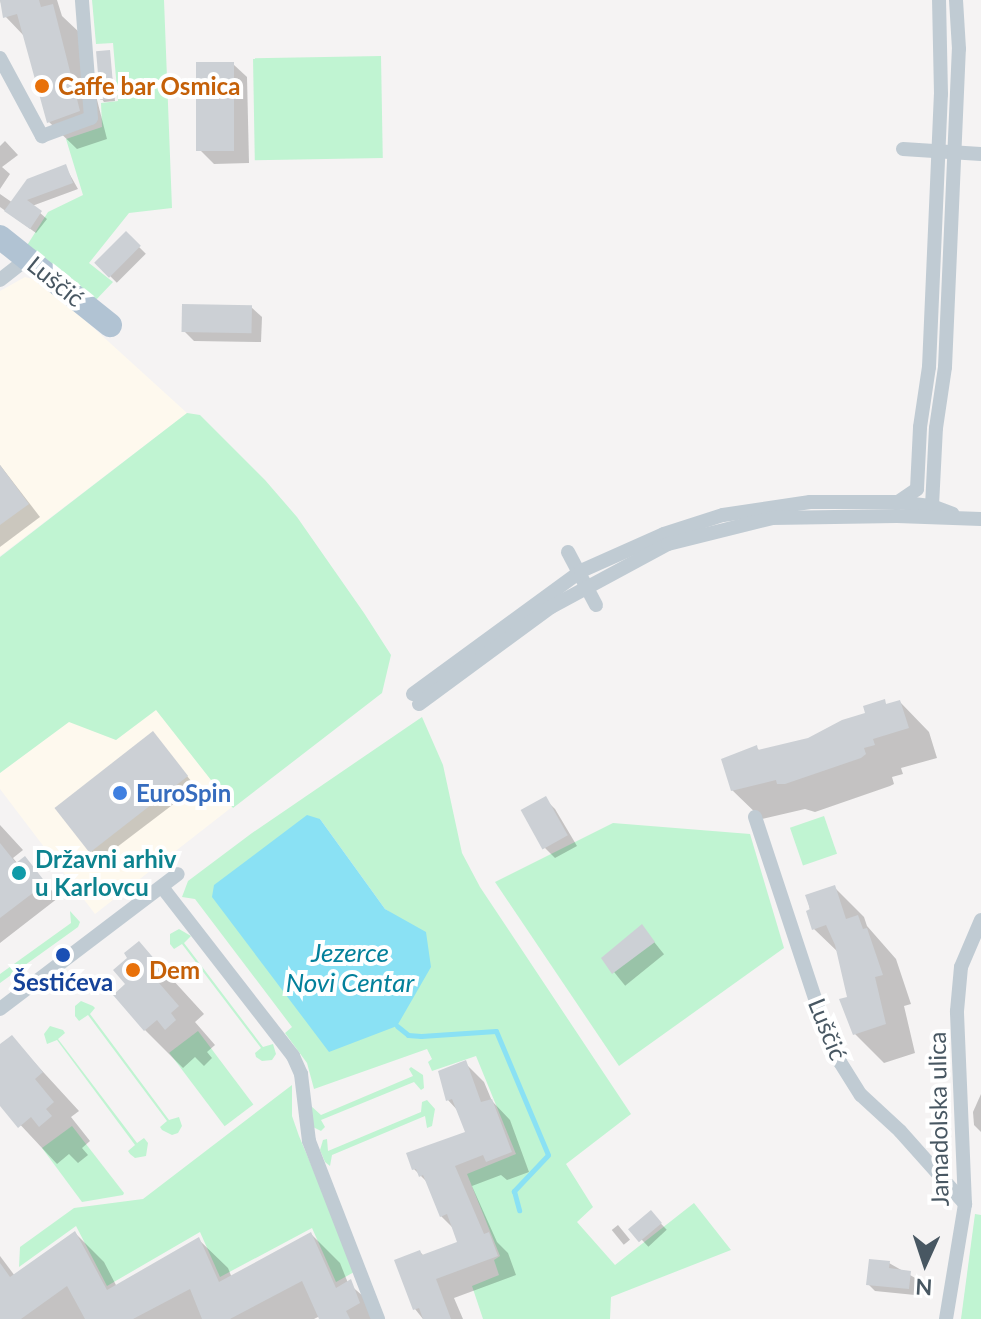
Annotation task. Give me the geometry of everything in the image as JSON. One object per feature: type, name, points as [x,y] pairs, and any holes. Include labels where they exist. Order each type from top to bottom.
[{"type":"main road","name":"Luščić","points":[[0,237],[110,325]]},
{"type":"street","points":[[0,58],[42,136],[91,118],[82,0]]},
{"type":"street","points":[[932,506],[917,489],[920,427],[929,367],[941,94],[939,0]]},
{"type":"street","points":[[932,506],[936,428],[945,367],[959,49],[956,0]]},
{"type":"street","points":[[903,149],[981,154]]},
{"type":"street","points":[[0,280],[28,258]]},
{"type":"street","points":[[898,502],[917,489]]},
{"type":"street","points":[[416,699],[584,578],[664,534],[723,515],[810,502],[898,502],[932,506],[965,518]]},
{"type":"street","points":[[916,517],[932,506]]},
{"type":"street","points":[[584,578],[668,544],[772,518],[981,519]]},
{"type":"street","points":[[568,552],[596,605]]},
{"type":"street","name":"Luščić","points":[[755,817],[822,1019],[840,1062],[861,1095],[900,1131],[965,1204]]},
{"type":"street","points":[[0,1009],[178,874]]},
{"type":"street","points":[[162,887],[293,1056],[301,1074],[309,1141],[378,1319]]},
{"type":"street","name":"Jamadolska ulica","points":[[946,1319],[965,1204],[957,1011],[961,967],[981,920]]},
{"type":"shaded area","points":[[25,277],[43,282],[187,413],[0,556],[0,291]]},
{"type":"shaded area","points":[[156,709],[232,807],[95,914],[0,789],[0,773],[69,721],[116,740]]},
{"type":"green space","points":[[92,0],[164,0],[172,208],[129,213],[89,263],[113,282],[94,302],[26,247],[48,212],[83,195],[66,139],[102,127],[101,103],[118,101],[113,43],[96,44]]},
{"type":"green space","points":[[381,56],[383,158],[255,160],[253,58]]},
{"type":"green space","points":[[187,413],[200,415],[265,480],[297,517],[364,613],[391,655],[382,693],[233,808],[156,710],[116,740],[69,722],[0,773],[0,557]]},
{"type":"green space","points":[[422,717],[443,765],[462,853],[480,887],[631,1114],[566,1164],[593,1207],[577,1222],[615,1265],[694,1203],[731,1250],[611,1297],[610,1319],[483,1319],[472,1286],[499,1275],[494,1260],[500,1256],[467,1174],[516,1154],[476,1056],[432,1071],[428,1062],[432,1059],[427,1049],[314,1089],[307,1063],[285,1033],[292,1027],[195,899],[182,897],[188,881],[252,833]],"holes":[[[320,819],[385,909],[397,917],[215,885]]]},
{"type":"green space","points":[[824,816],[837,854],[803,866],[790,828]]},
{"type":"green space","points":[[613,823],[750,834],[784,948],[619,1066],[495,882]]},
{"type":"green space","points":[[70,911],[80,922],[78,927],[0,983],[0,974],[71,923]]},
{"type":"green space","points":[[179,929],[191,936],[184,943],[263,1047],[273,1044],[276,1054],[272,1060],[262,1061],[256,1057],[255,1053],[261,1048],[182,944],[174,949],[170,944],[170,934]]},
{"type":"green space","points":[[81,1001],[95,1008],[90,1014],[169,1120],[179,1117],[182,1126],[178,1133],[172,1135],[162,1130],[160,1127],[167,1121],[88,1015],[79,1021],[75,1016],[75,1006]]},
{"type":"green space","points":[[50,1026],[63,1030],[65,1033],[58,1039],[137,1143],[144,1138],[148,1143],[146,1156],[135,1158],[130,1154],[128,1151],[135,1145],[57,1040],[47,1044],[44,1034]]},
{"type":"green space","points":[[198,1031],[253,1104],[225,1126],[169,1053]]},
{"type":"green space","points":[[411,1067],[423,1075],[424,1088],[421,1090],[414,1082],[321,1120],[325,1127],[321,1131],[313,1127],[311,1106],[321,1115],[413,1076]]},
{"type":"green space","points":[[292,1085],[292,1116],[356,1271],[336,1282],[312,1228],[220,1277],[200,1232],[107,1286],[76,1226],[19,1267],[20,1247],[74,1208],[143,1199]]},
{"type":"green space","points":[[427,1100],[435,1109],[432,1126],[427,1128],[425,1116],[332,1155],[330,1166],[325,1162],[320,1150],[323,1140],[327,1139],[328,1151],[421,1112],[422,1102]]},
{"type":"green space","points":[[72,1126],[123,1195],[82,1202],[42,1148]]},
{"type":"green space","points":[[975,1214],[981,1215],[981,1319],[961,1319]]},
{"type":"water","name":"Jezerce Novi Centar","points":[[307,815],[320,819],[385,909],[426,932],[431,967],[397,1026],[329,1052],[212,897],[214,885]]},
{"type":"building","points":[[0,0],[39,0],[41,7],[53,4],[80,111],[47,123],[17,14],[3,18]]},
{"type":"building","points":[[110,50],[114,99],[100,100],[96,51]]},
{"type":"building","points":[[196,62],[234,62],[234,151],[196,151]]},
{"type":"building","points":[[66,164],[73,183],[27,200],[42,211],[30,229],[4,211],[27,179]]},
{"type":"building","points":[[126,231],[141,246],[109,278],[94,263]]},
{"type":"building","points":[[182,304],[252,305],[252,333],[182,332]]},
{"type":"building","points":[[0,465],[29,504],[0,525]]},
{"type":"building","points":[[885,699],[886,704],[900,700],[909,728],[873,739],[875,745],[864,748],[866,754],[861,758],[785,784],[777,784],[776,780],[731,791],[721,759],[757,745],[758,750],[808,738],[842,720],[865,713],[863,706]]},
{"type":"building","points":[[153,731],[188,776],[90,853],[54,808]]},
{"type":"building","points":[[546,796],[568,835],[542,849],[521,810]]},
{"type":"building","name":"Državni arhiv u Karlovcu","points":[[0,843],[16,863],[25,856],[46,883],[0,918]]},
{"type":"building","points":[[835,885],[846,919],[858,915],[863,929],[867,928],[883,975],[875,977],[886,1024],[853,1035],[839,999],[847,997],[835,945],[826,925],[812,930],[806,911],[810,909],[805,895]]},
{"type":"building","points":[[642,924],[655,942],[612,974],[601,958]]},
{"type":"building","points":[[139,941],[168,975],[159,983],[179,1006],[171,1013],[176,1020],[165,1030],[157,1020],[144,1031],[113,995],[125,984],[113,970],[127,958],[124,953]]},
{"type":"building","points":[[12,1035],[43,1072],[35,1079],[54,1102],[46,1109],[52,1116],[39,1127],[31,1117],[18,1128],[0,1106],[0,1044]]},
{"type":"building","points":[[466,1060],[481,1102],[492,1099],[512,1152],[486,1162],[483,1155],[455,1166],[484,1234],[489,1232],[498,1256],[436,1279],[451,1319],[423,1319],[419,1308],[413,1310],[394,1260],[420,1250],[422,1255],[457,1242],[447,1214],[440,1217],[423,1175],[419,1177],[416,1169],[412,1170],[406,1153],[465,1132],[452,1099],[446,1101],[438,1071]]},
{"type":"building","points":[[651,1210],[662,1223],[639,1242],[628,1229]]},
{"type":"building","points":[[75,1231],[107,1290],[199,1237],[219,1282],[311,1232],[336,1288],[351,1279],[360,1303],[346,1311],[350,1319],[319,1319],[302,1281],[230,1319],[202,1319],[190,1289],[133,1319],[85,1319],[67,1286],[21,1319],[0,1319],[0,1263],[10,1277]]},
{"type":"building","points":[[869,1259],[890,1261],[889,1268],[911,1271],[909,1289],[866,1285]]},
{"type":"waterway","points":[[397,1026],[408,1035],[421,1036],[496,1031],[548,1155],[514,1191],[519,1210]]},
{"type":"place","name":"Caffe bar Osmica","points":[[42,86]]},
{"type":"place","name":"EuroSpin","points":[[120,793]]},
{"type":"place","name":"Državni arhiv u Karlovcu","points":[[19,873]]},
{"type":"place","name":"Šestićeva","points":[[63,955]]},
{"type":"place","name":"Dem","points":[[133,970]]}]
